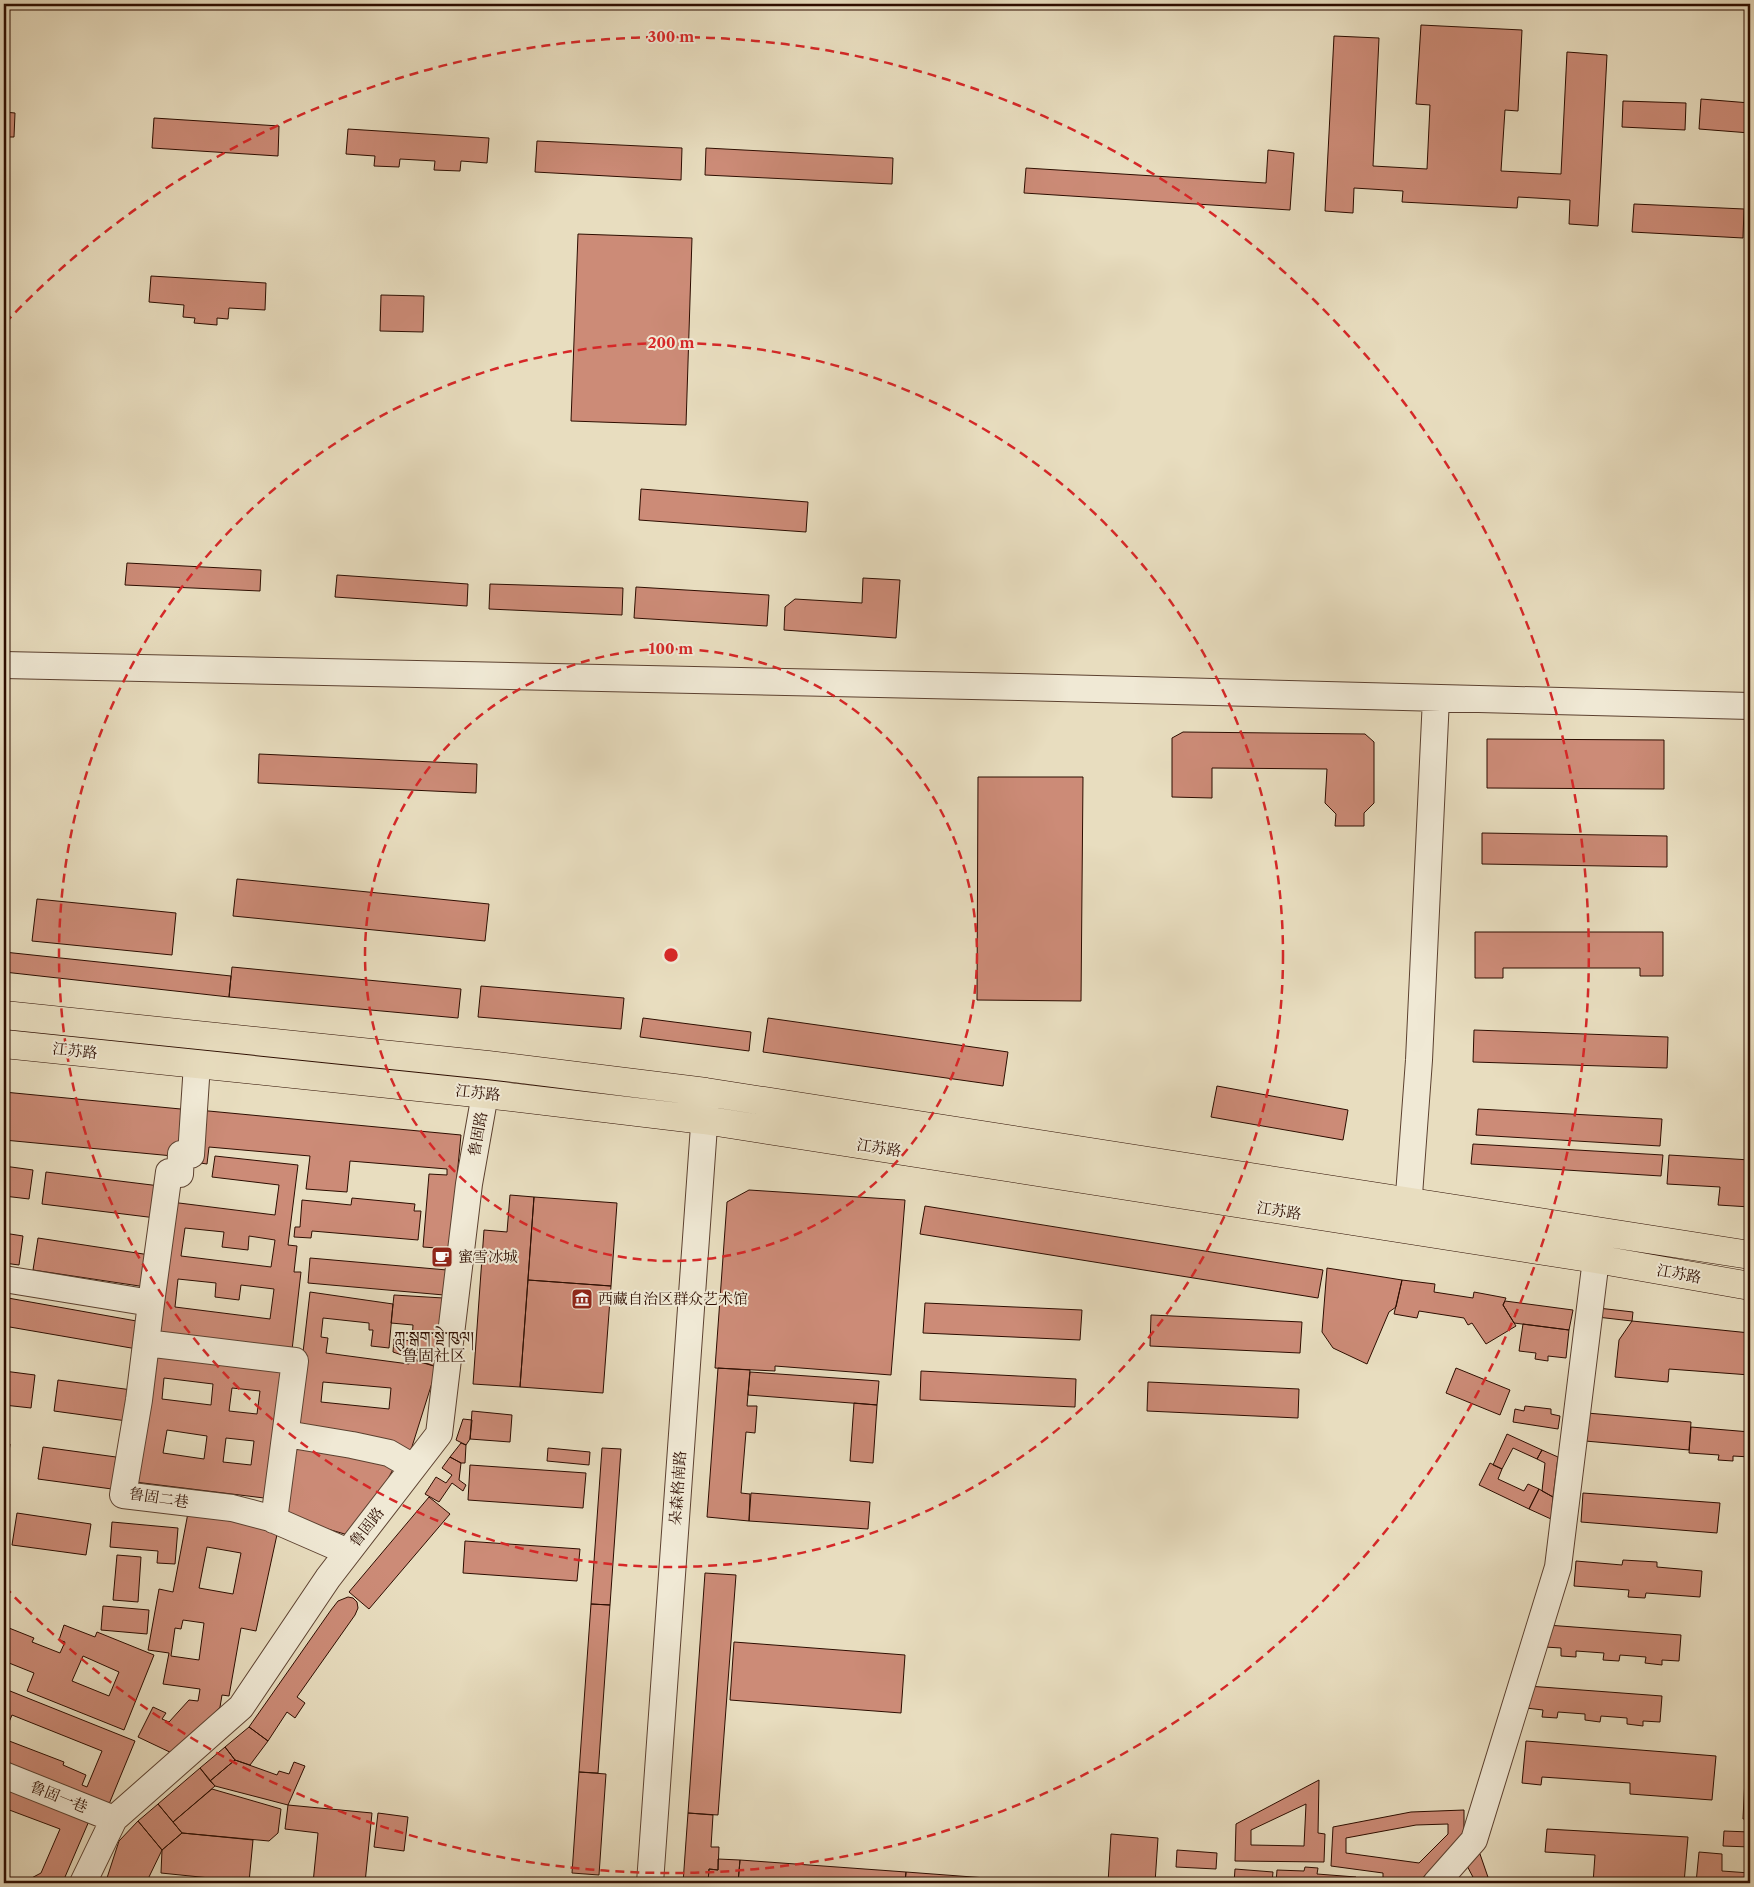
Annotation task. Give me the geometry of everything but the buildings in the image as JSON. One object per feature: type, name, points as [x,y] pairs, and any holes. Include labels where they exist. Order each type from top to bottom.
[{"type":"highway","name":"江苏路","points":[[4,1015],[488,1065],[706,1092],[1750,1255]]},
{"type":"highway","name":"江苏路","points":[[4,1044],[485,1094],[704,1120],[1406,1231],[1596,1259],[1750,1286]]},
{"type":"street","points":[[4,665],[288,670],[1750,706]]},
{"type":"street","points":[[1406,1231],[1419,1060],[1436,698]]},
{"type":"street","name":"鲁固二巷","points":[[197,1064],[191,1154],[181,1154],[180,1174],[169,1172],[152,1303],[152,1344],[139,1400],[123,1495],[232,1508],[274,1520],[348,1552]]},
{"type":"street","name":"朵森格南路","points":[[650,1883],[706,1092]]},
{"type":"street","name":"鲁固路","points":[[82,1883],[114,1819],[241,1707],[328,1578],[439,1434],[470,1184],[485,1094]]},
{"type":"street","points":[[1436,1883],[1474,1840],[1558,1567],[1596,1259]]},
{"type":"street","points":[[4,1278],[152,1303]]},
{"type":"street","points":[[152,1344],[295,1361],[274,1520]]},
{"type":"street","points":[[286,1434],[389,1453],[414,1467]]},
{"type":"street","name":"鲁固一巷","points":[[4,1775],[114,1819]]},
{"type":"place","name":"蜜雪冰城","points":[[442,1257]]},
{"type":"place","name":"西藏自治区群众艺术馆","points":[[582,1299]]},
{"type":"district","name":"ཀླུ་སྒུག་སྡེ་ཁུལ། 鲁固社区","points":[[434,1346]]}]
